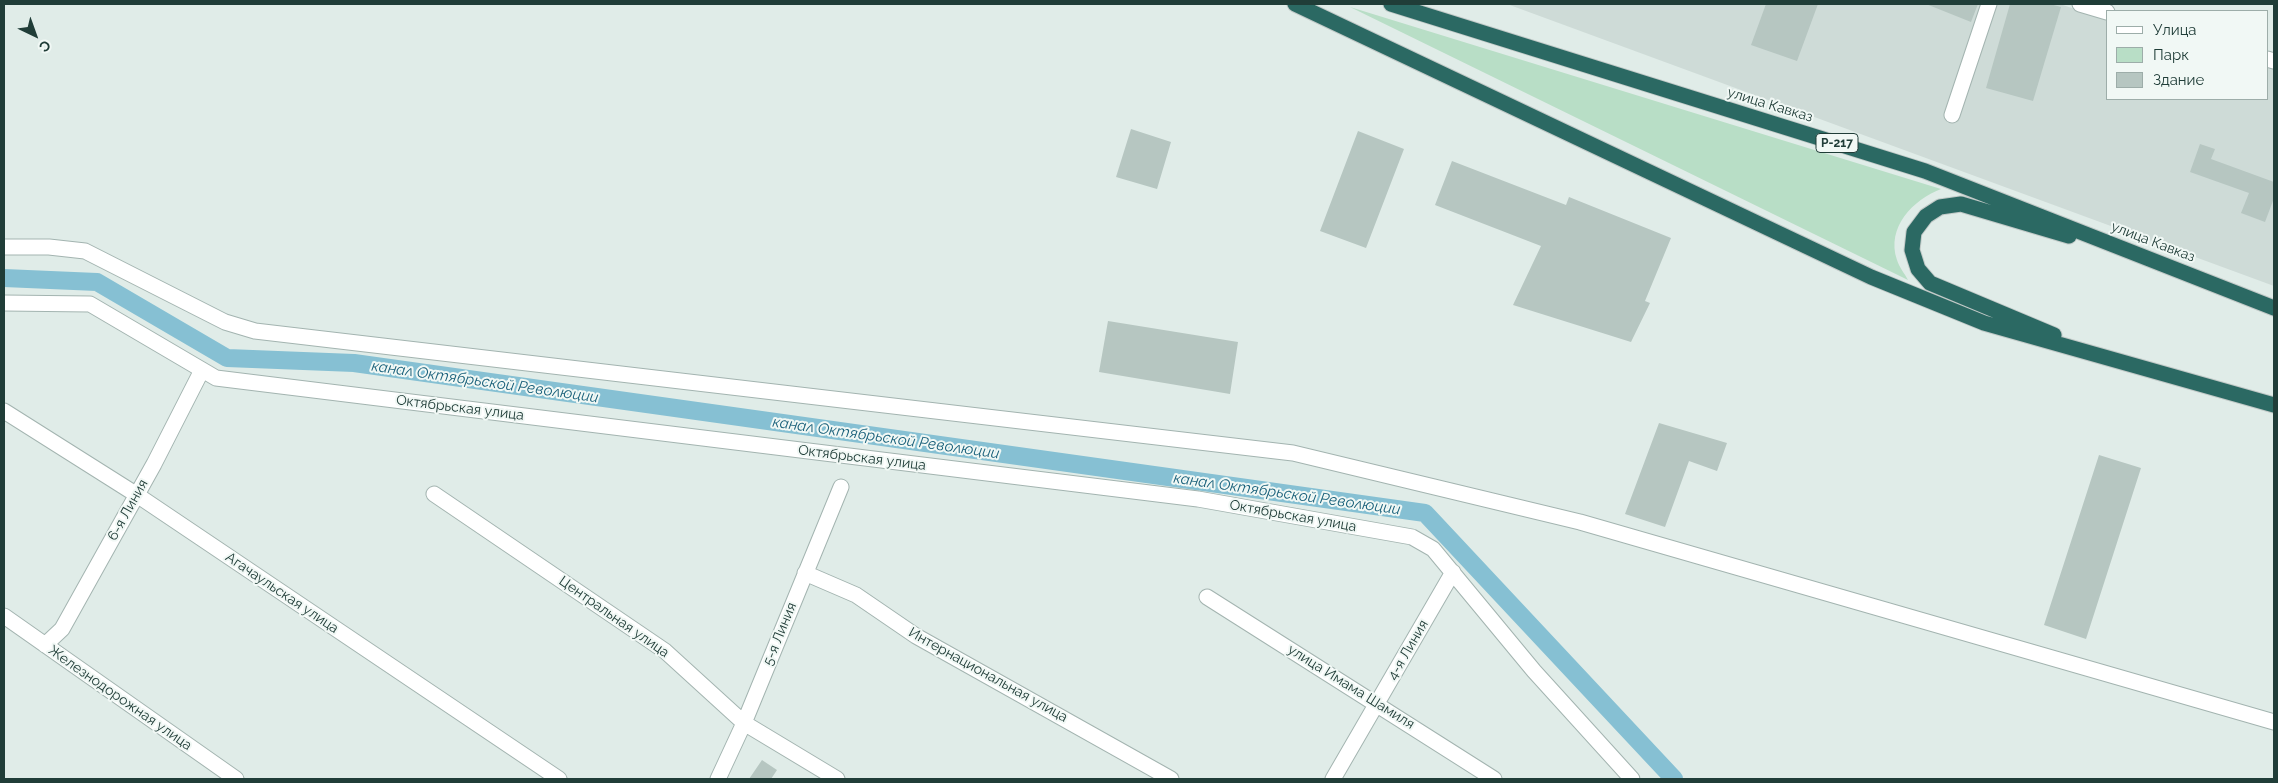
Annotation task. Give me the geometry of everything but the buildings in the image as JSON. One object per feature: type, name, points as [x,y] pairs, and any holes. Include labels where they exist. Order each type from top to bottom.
[{"type":"highway","name":"улица Кавказ","points":[[1391,4],[1925,171],[2274,308]]},
{"type":"highway","points":[[1299,5],[1872,277],[1984,323],[2129,366],[2274,405]]},
{"type":"highway","points":[[2129,366],[1930,284],[1918,269],[1912,250],[1914,232],[1926,216],[1940,207],[1961,204],[2178,269]]},
{"type":"street","points":[[1952,115],[1989,4]]},
{"type":"street","points":[[2080,4],[2106,12]]},
{"type":"street","points":[[4,247],[49,246],[85,250],[225,322],[254,331],[1293,453],[1580,522],[2274,722]]},
{"type":"street","name":"Октябрьская улица","points":[[4,303],[90,304],[216,378],[1198,499],[1412,537],[1433,549],[1534,672],[1632,779]]},
{"type":"street","name":"6-я Линия","points":[[44,645],[62,629],[202,370]]},
{"type":"street","name":"Агачаульская улица","points":[[4,411],[136,495],[558,779]]},
{"type":"street","name":"5-я Линия","points":[[718,779],[744,723],[840,487]]},
{"type":"street","name":"Центральная улица","points":[[434,494],[665,651],[744,723],[837,779]]},
{"type":"street","name":"4-я Линия","points":[[1333,779],[1453,572]]},
{"type":"street","name":"Интернациональная улица","points":[[805,574],[856,595],[916,636],[1171,779]]},
{"type":"street","name":"улица Имама Шамиля","points":[[1207,597],[1494,779]]},
{"type":"street","name":"Железнодорожная улица","points":[[4,616],[236,779]]},
{"type":"shaded area","points":[[1507,4],[2060,4],[2106,20],[2106,100],[2268,100],[2268,63],[2274,65],[2274,286]]},
{"type":"green space","points":[[1350,7],[1941,189],[1921,200],[1904,216],[1895,237],[1898,263],[1908,280]]},
{"type":"waterway","name":"канал Октябрьской Революции","points":[[4,278],[97,282],[227,358],[354,363],[1425,513],[1674,779]]}]
